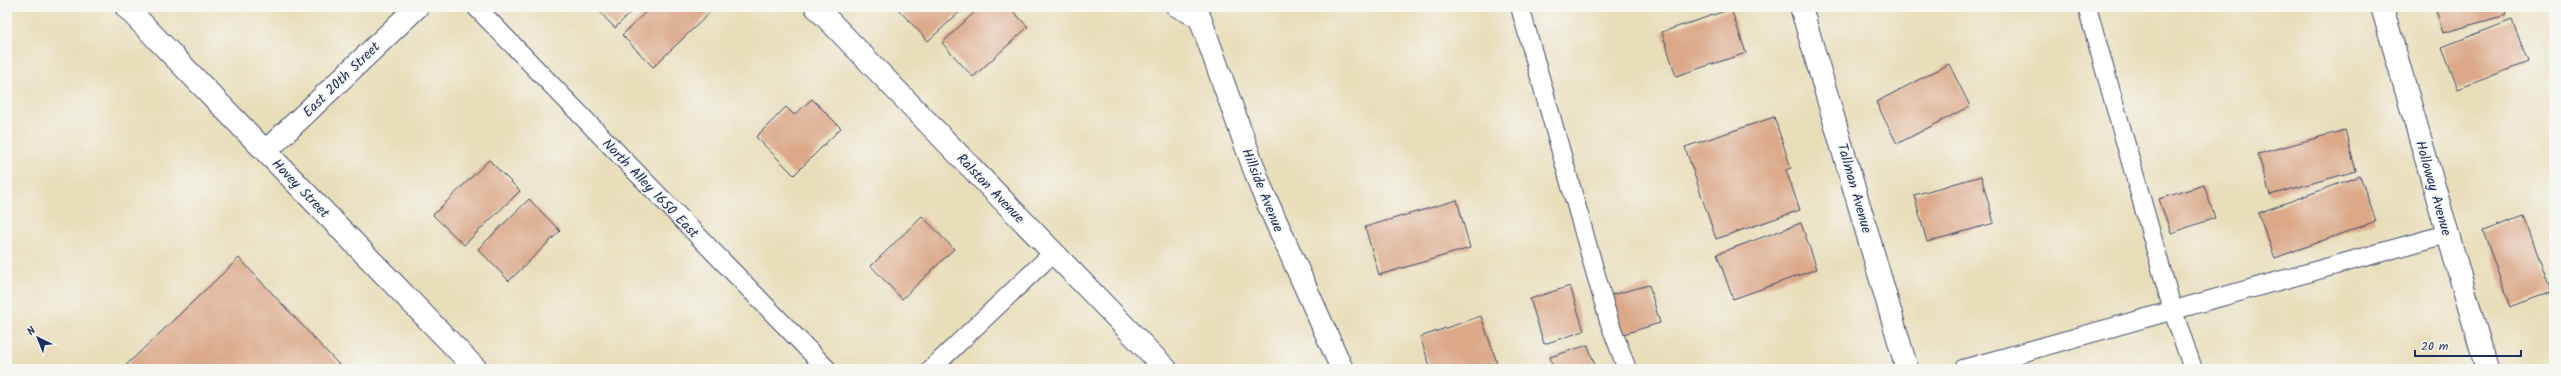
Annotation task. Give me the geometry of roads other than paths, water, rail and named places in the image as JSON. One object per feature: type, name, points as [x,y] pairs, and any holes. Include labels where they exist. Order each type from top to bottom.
[{"type":"street","name":"Hovey Street","points":[[126,7],[476,369]]},
{"type":"street","name":"East 20th Street","points":[[266,151],[417,7]]},
{"type":"street","name":"Ralston Avenue","points":[[816,7],[1166,369]]},
{"type":"street","name":"Tallman Avenue","points":[[1802,7],[1907,369]]},
{"type":"street","name":"Holloway Avenue","points":[[2382,7],[2487,369]]},
{"type":"street","name":"Hillside Avenue","points":[[1198,14],[1261,188],[1342,369]]},
{"type":"lane","name":"North Alley 1650 East","points":[[476,7],[827,369]]},
{"type":"lane","points":[[1176,7],[1198,14]]},
{"type":"lane","points":[[1520,7],[1609,320],[1628,369]]},
{"type":"lane","points":[[2087,7],[2173,311],[2193,369]]},
{"type":"lane","points":[[1963,369],[2447,234]]},
{"type":"lane","points":[[931,369],[1053,253]]}]
